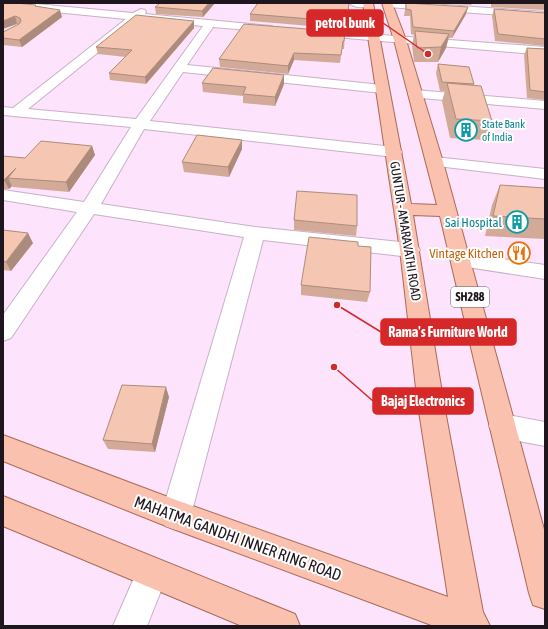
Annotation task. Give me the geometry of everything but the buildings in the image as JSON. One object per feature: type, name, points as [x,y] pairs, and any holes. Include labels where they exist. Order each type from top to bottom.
[{"type":"main road","name":"GUNTUR - AMARAVATHI ROAD","points":[[373,4],[373,37],[410,250],[431,405],[470,625]]},
{"type":"main road","name":"SH288","points":[[373,4],[400,40],[448,211],[545,593]]},
{"type":"main road","points":[[403,209],[448,211]]},
{"type":"main road","name":"MAHATMA GANDHI INNER RING ROAD","points":[[3,448],[176,515],[470,625]]},
{"type":"main road","points":[[3,511],[283,626]]},
{"type":"street","points":[[3,4],[280,30]]},
{"type":"street","points":[[373,4],[492,7],[545,15]]},
{"type":"street","points":[[9,112],[135,16],[152,6]]},
{"type":"street","points":[[3,332],[90,207],[140,124],[210,24]]},
{"type":"street","points":[[303,32],[545,51]]},
{"type":"street","points":[[178,68],[382,89]]},
{"type":"street","points":[[415,94],[545,105]]},
{"type":"street","points":[[9,112],[140,124],[394,152]]},
{"type":"street","points":[[435,162],[545,174]]},
{"type":"street","points":[[3,195],[254,232],[410,250]]},
{"type":"street","points":[[176,515],[254,232]]},
{"type":"street","points":[[460,260],[545,272]]},
{"type":"street","points":[[502,426],[545,434]]},
{"type":"street","points":[[130,626],[152,573]]},
{"type":"place","name":"petrol bunk","points":[[428,54]]},
{"type":"place","name":"State Bank of India","points":[[466,130]]},
{"type":"place","name":"Sai Hospital","points":[[517,222]]},
{"type":"place","name":"Vintage Kitchen","points":[[519,253]]},
{"type":"place","name":"Rama's Furniture World","points":[[337,305]]},
{"type":"place","name":"Bajaj Electronics","points":[[334,367]]}]
